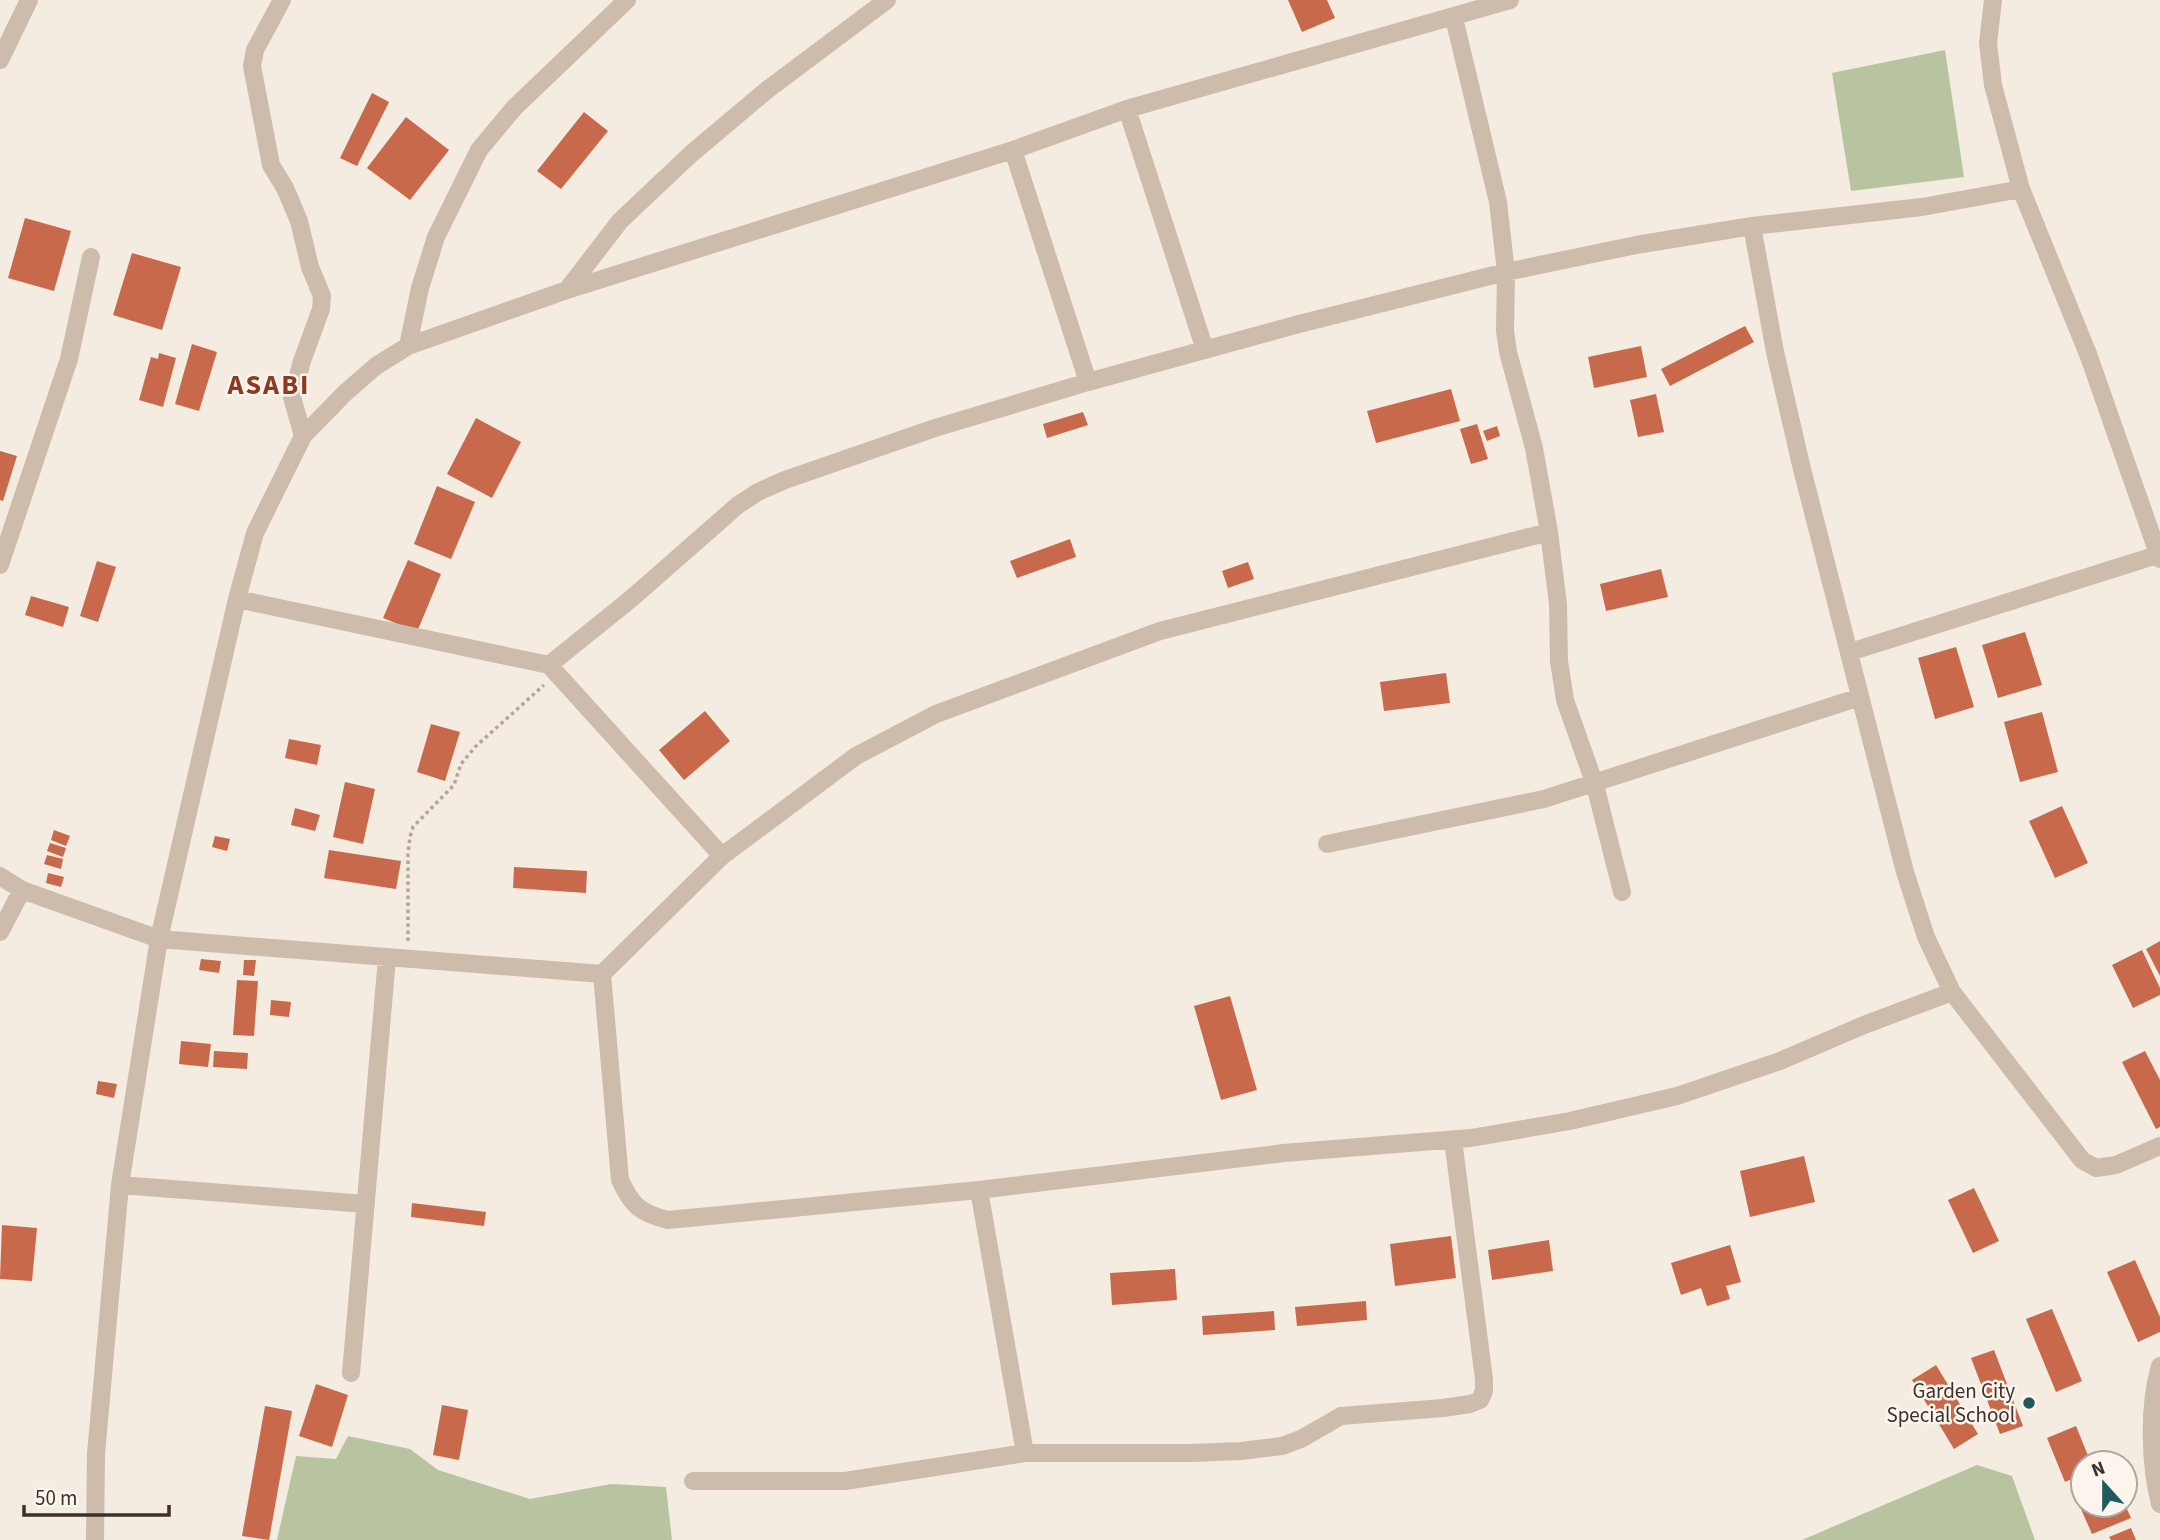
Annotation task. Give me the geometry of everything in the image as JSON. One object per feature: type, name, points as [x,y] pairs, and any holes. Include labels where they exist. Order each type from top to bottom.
[{"type":"street","points":[[0,60],[29,0]]},
{"type":"street","points":[[282,0],[255,50],[252,66],[271,165],[285,188],[299,221],[310,267],[322,296],[321,309],[292,397],[303,436]]},
{"type":"street","points":[[408,345],[420,288],[436,237],[479,150],[514,108],[627,0]]},
{"type":"street","points":[[567,290],[620,221],[691,154],[767,90],[887,0]]},
{"type":"street","points":[[95,1540],[96,1454],[120,1185],[159,939],[237,599],[255,533],[303,436],[376,366],[408,345],[567,290],[1013,150],[1128,109],[1510,0]]},
{"type":"street","points":[[1850,652],[2160,556],[2088,354],[2021,189],[1993,85],[1987,43],[1993,0]]},
{"type":"street","points":[[1454,18],[1498,202],[1506,272],[1507,352],[1534,447],[1549,532],[1558,604],[1559,661],[1565,700],[1595,785],[1622,892]]},
{"type":"street","points":[[1128,109],[1205,350]]},
{"type":"street","points":[[1013,150],[1088,382]]},
{"type":"street","points":[[553,671],[738,505],[758,492],[785,480],[935,428],[1088,382],[1299,324],[1506,272],[1636,245],[1752,226],[1922,206],[2021,189]]},
{"type":"street","points":[[1752,226],[1781,377],[1905,872],[1926,937],[1952,992],[2082,1160],[2096,1168],[2116,1165],[2160,1146]]},
{"type":"street","points":[[0,565],[69,359],[91,257]]},
{"type":"street","points":[[0,876],[22,890],[159,939],[602,974],[722,856],[856,756],[936,715],[1160,631],[1549,532]]},
{"type":"street","points":[[237,599],[553,671],[722,856]]},
{"type":"street","points":[[1327,844],[1508,807],[1595,785],[1860,697]]},
{"type":"street","points":[[0,932],[22,890]]},
{"type":"street","points":[[351,1373],[387,958]]},
{"type":"street","points":[[602,974],[620,1180],[635,1206],[650,1215],[668,1220],[979,1190],[1284,1153],[1453,1140],[1570,1121],[1676,1097],[1780,1061],[1864,1025],[1952,992]]},
{"type":"street","points":[[693,1481],[845,1481],[1025,1453],[1241,1451],[1292,1443],[1341,1416],[1443,1408],[1480,1400],[1484,1391],[1484,1379],[1453,1140]]},
{"type":"street","points":[[120,1185],[366,1204]]},
{"type":"street","points":[[979,1190],[1025,1453]]},
{"type":"street","points":[[2160,1367],[2156,1381],[2152,1436],[2160,1504]]},
{"type":"path","points":[[407,958],[408,854],[413,827],[454,785],[461,764],[475,747],[502,725],[553,671]]},
{"type":"green space","points":[[1945,50],[1964,177],[1851,191],[1832,73]]},
{"type":"green space","points":[[348,1436],[410,1449],[438,1470],[530,1499],[611,1484],[666,1487],[672,1540],[277,1540],[296,1456],[336,1459]]},
{"type":"green space","points":[[1977,1465],[2012,1476],[2035,1540],[1802,1540]]},
{"type":"building","points":[[1288,0],[1327,0],[1335,18],[1302,32]]},
{"type":"building","points":[[372,93],[389,102],[357,166],[340,158]]},
{"type":"building","points":[[584,112],[608,131],[561,189],[537,171]]},
{"type":"building","points":[[406,117],[449,150],[410,200],[367,168]]},
{"type":"building","points":[[25,218],[71,231],[54,291],[8,278]]},
{"type":"building","points":[[132,253],[181,267],[162,330],[113,315]]},
{"type":"building","points":[[1745,326],[1754,342],[1670,386],[1661,369]]},
{"type":"building","points":[[192,344],[217,352],[199,411],[175,404]]},
{"type":"building","points":[[1641,346],[1647,377],[1594,388],[1588,357]]},
{"type":"building","points":[[159,353],[176,358],[163,407],[139,400],[151,357],[158,359]]},
{"type":"building","points":[[1451,389],[1460,421],[1376,443],[1367,411]]},
{"type":"building","points":[[1656,394],[1664,432],[1638,437],[1630,400]]},
{"type":"building","points":[[1083,412],[1088,425],[1047,438],[1043,424]]},
{"type":"building","points":[[476,418],[521,442],[492,498],[447,474]]},
{"type":"building","points":[[1477,424],[1488,459],[1471,464],[1460,429]]},
{"type":"building","points":[[1497,426],[1500,436],[1487,441],[1483,431]]},
{"type":"building","points":[[0,451],[17,456],[3,501],[0,500]]},
{"type":"building","points":[[437,486],[475,502],[451,559],[414,544]]},
{"type":"building","points":[[1070,539],[1076,557],[1017,578],[1010,561]]},
{"type":"building","points":[[408,560],[441,574],[417,632],[383,618]]},
{"type":"building","points":[[97,561],[116,567],[98,622],[80,616]]},
{"type":"building","points":[[1248,562],[1254,579],[1228,588],[1222,571]]},
{"type":"building","points":[[1661,569],[1668,597],[1606,611],[1600,584]]},
{"type":"building","points":[[31,596],[69,607],[63,627],[25,615]]},
{"type":"building","points":[[2025,632],[2042,685],[1998,698],[1982,645]]},
{"type":"building","points":[[1956,647],[1974,707],[1935,719],[1918,658]]},
{"type":"building","points":[[1446,673],[1450,703],[1384,711],[1380,682]]},
{"type":"building","points":[[705,711],[730,741],[684,780],[659,750]]},
{"type":"building","points":[[2042,712],[2058,772],[2020,782],[2004,722]]},
{"type":"building","points":[[431,724],[460,732],[445,781],[417,772]]},
{"type":"building","points":[[289,739],[321,745],[317,765],[285,758]]},
{"type":"building","points":[[345,782],[375,789],[363,844],[333,837]]},
{"type":"building","points":[[2062,806],[2088,863],[2055,878],[2029,821]]},
{"type":"building","points":[[295,808],[320,815],[315,831],[291,825]]},
{"type":"building","points":[[54,830],[70,836],[66,846],[51,840]]},
{"type":"building","points":[[215,836],[230,839],[227,851],[212,847]]},
{"type":"building","points":[[50,843],[66,848],[63,857],[47,851]]},
{"type":"building","points":[[329,850],[401,861],[396,889],[324,878]]},
{"type":"building","points":[[47,855],[63,859],[61,869],[44,864]]},
{"type":"building","points":[[514,867],[587,871],[586,893],[513,888]]},
{"type":"building","points":[[48,873],[64,877],[61,887],[46,883]]},
{"type":"building","points":[[2160,941],[2160,976],[2146,949]]},
{"type":"building","points":[[2142,950],[2160,988],[2160,995],[2133,1008],[2112,965]]},
{"type":"building","points":[[201,959],[221,961],[219,973],[199,970]]},
{"type":"building","points":[[244,960],[256,960],[254,976],[243,975]]},
{"type":"building","points":[[237,980],[258,981],[254,1036],[233,1035]]},
{"type":"building","points":[[1230,996],[1257,1090],[1221,1100],[1194,1006]]},
{"type":"building","points":[[271,1000],[291,1002],[289,1017],[270,1015]]},
{"type":"building","points":[[181,1041],[211,1044],[208,1067],[179,1064]]},
{"type":"building","points":[[214,1051],[248,1053],[247,1069],[213,1067]]},
{"type":"building","points":[[2145,1051],[2160,1080],[2160,1127],[2156,1129],[2122,1062]]},
{"type":"building","points":[[98,1081],[117,1084],[114,1098],[96,1094]]},
{"type":"building","points":[[1804,1156],[1815,1202],[1750,1217],[1740,1171]]},
{"type":"building","points":[[1974,1188],[1999,1241],[1973,1253],[1948,1200]]},
{"type":"building","points":[[412,1203],[486,1212],[484,1226],[411,1217]]},
{"type":"building","points":[[2,1225],[37,1228],[32,1281],[0,1279]]},
{"type":"building","points":[[1451,1236],[1456,1278],[1395,1286],[1390,1244]]},
{"type":"building","points":[[1549,1240],[1553,1271],[1492,1280],[1488,1250]]},
{"type":"building","points":[[1730,1245],[1741,1282],[1726,1286],[1730,1299],[1707,1306],[1701,1288],[1681,1295],[1671,1263]]},
{"type":"building","points":[[2135,1260],[2160,1317],[2160,1332],[2138,1342],[2107,1272]]},
{"type":"building","points":[[1175,1269],[1177,1300],[1112,1305],[1110,1273]]},
{"type":"building","points":[[1366,1301],[1367,1320],[1297,1326],[1295,1307]]},
{"type":"building","points":[[2052,1309],[2082,1381],[2056,1392],[2026,1319]]},
{"type":"building","points":[[1274,1311],[1275,1330],[1203,1335],[1202,1316]]},
{"type":"building","points":[[1994,1350],[2023,1426],[2000,1434],[1971,1358]]},
{"type":"building","points":[[1936,1365],[1978,1434],[1954,1449],[1912,1380]]},
{"type":"building","points":[[316,1384],[348,1395],[332,1447],[299,1436]]},
{"type":"building","points":[[442,1405],[468,1410],[459,1460],[433,1455]]},
{"type":"building","points":[[265,1406],[292,1411],[269,1540],[242,1536]]},
{"type":"building","points":[[2076,1426],[2085,1449],[2069,1449],[2069,1480],[2065,1482],[2047,1438]]},
{"type":"building","points":[[2085,1519],[2129,1519],[2092,1534]]},
{"type":"building","points":[[2131,1528],[2136,1540],[2111,1540],[2109,1537]]},
{"type":"place","name":"Garden City Special School","points":[[2029,1403]]},
{"type":"district","name":"ASABI","points":[[269,384]]}]
